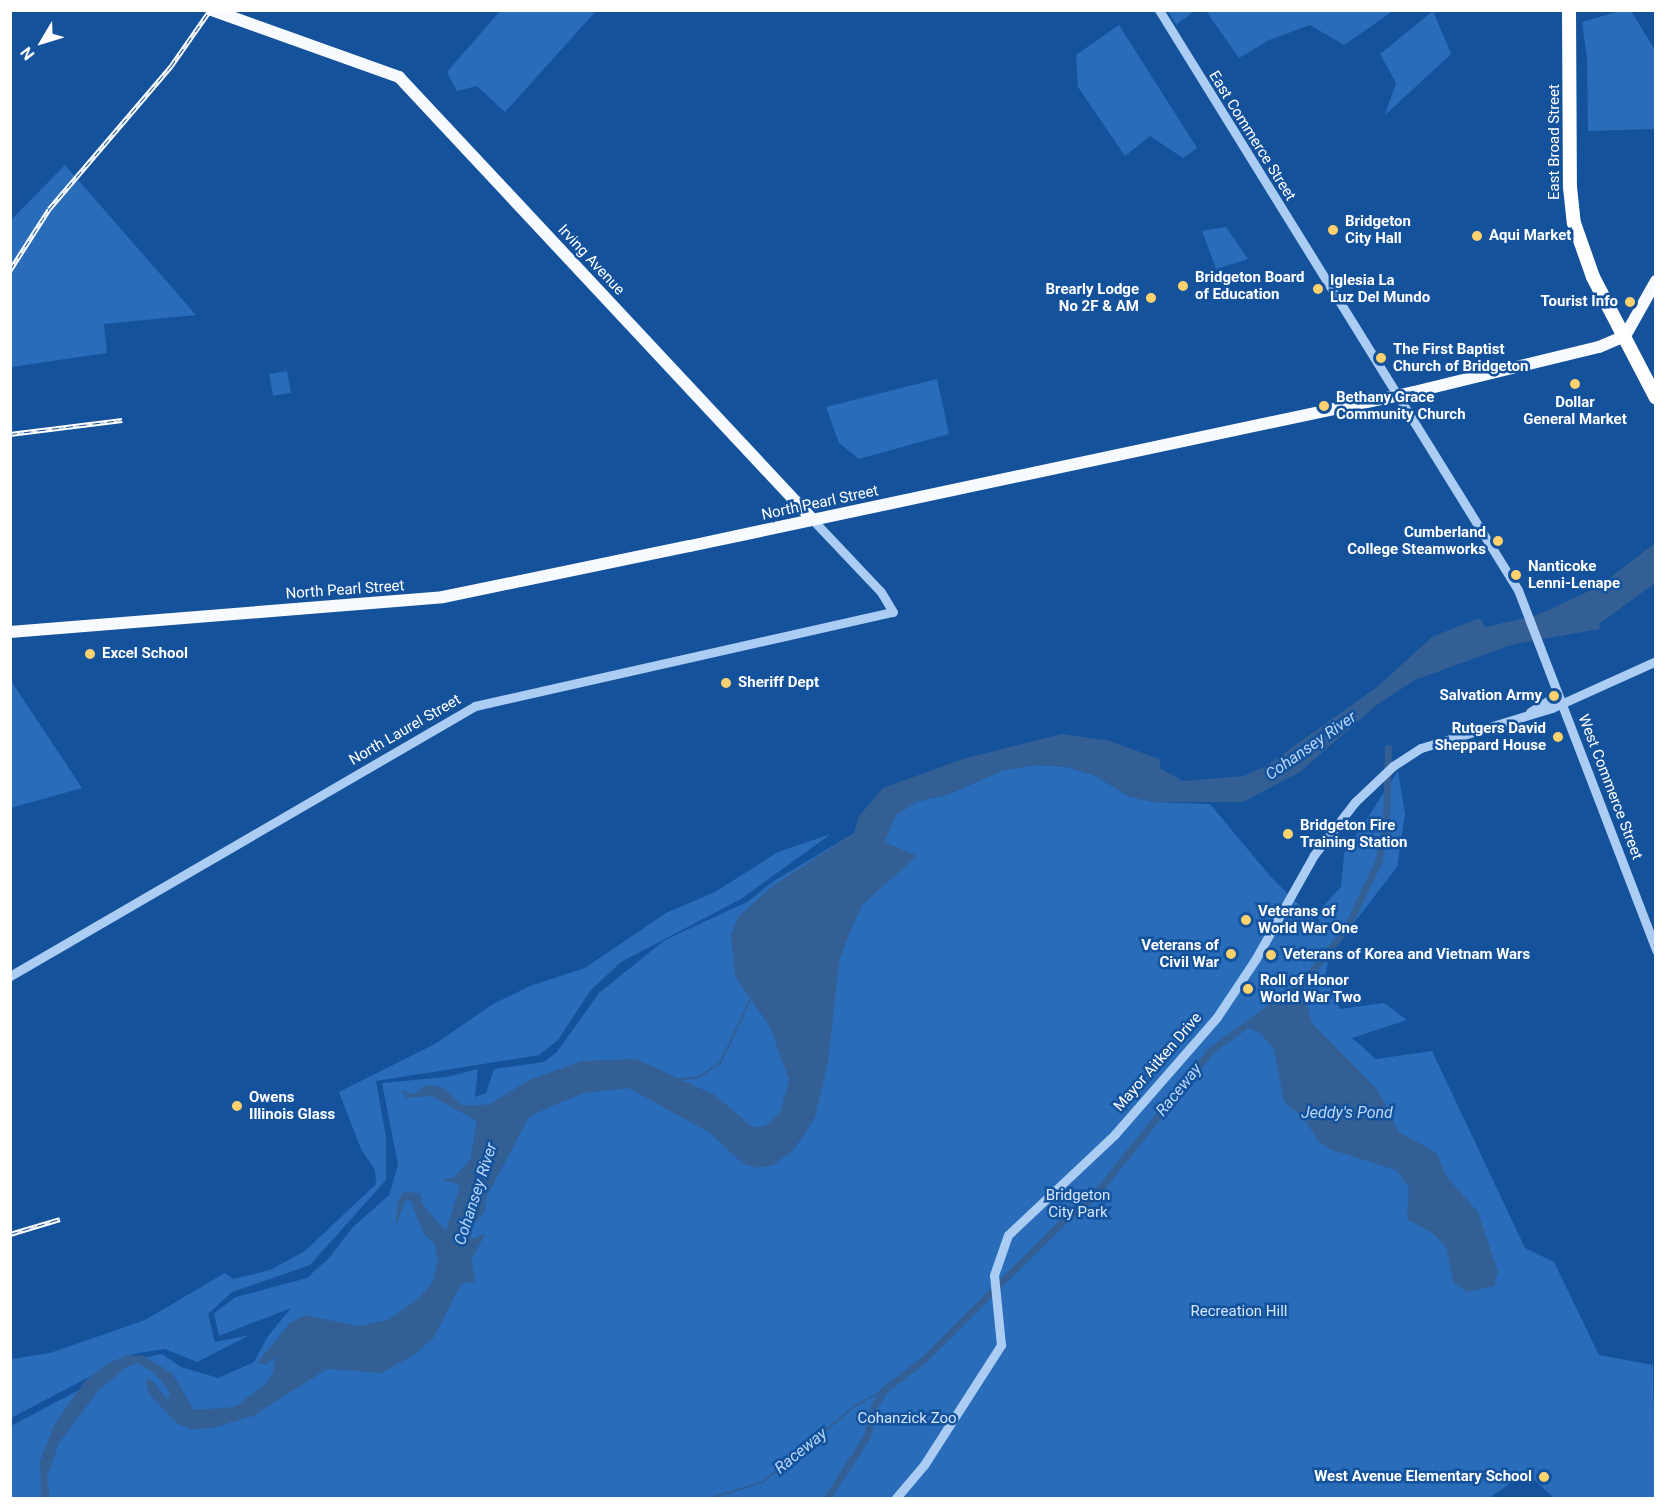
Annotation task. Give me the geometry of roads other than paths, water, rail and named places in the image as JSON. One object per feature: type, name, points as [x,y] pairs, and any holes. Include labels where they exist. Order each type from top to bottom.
[{"type":"highway","name":"East Broad Street","points":[[1569,10],[1572,214],[1583,255],[1656,398]]},
{"type":"main road","name":"Irving Avenue","points":[[212,10],[374,65],[399,77],[813,520]]},
{"type":"main road","points":[[1624,336],[1656,281]]},
{"type":"main road","name":"North Pearl Street","points":[[10,632],[443,597],[1395,396],[1599,347],[1624,336]]},
{"type":"street","name":"East Commerce Street","points":[[1159,10],[1395,396]]},
{"type":"street","name":"West Commerce Street","points":[[1395,396],[1498,556],[1529,613],[1656,950]]},
{"type":"street","name":"Irving Avenue","points":[[813,520],[881,592],[893,612]]},
{"type":"street","name":"North Laurel Street","points":[[10,976],[476,706],[893,612]]},
{"type":"street","name":"Mayor Aitken Drive","points":[[896,1498],[924,1465],[994,1359],[1002,1329],[994,1275],[1001,1250],[1012,1229],[1115,1134],[1217,1017],[1255,960],[1314,855],[1355,802],[1393,766],[1421,748],[1530,712],[1536,714],[1656,661]]},
{"type":"water","name":"Cohansey River","points":[[1655,543],[1655,583],[1599,624],[1600,629],[1514,644],[1415,680],[1378,704],[1300,772],[1243,802],[1153,802],[1128,796],[1096,776],[1067,767],[1038,765],[1004,770],[949,794],[917,802],[896,815],[885,842],[917,856],[863,904],[850,931],[839,963],[828,1063],[815,1118],[793,1151],[773,1165],[758,1168],[742,1163],[710,1133],[629,1088],[584,1093],[554,1105],[529,1117],[486,1198],[485,1211],[473,1225],[471,1239],[486,1233],[471,1260],[476,1281],[461,1284],[434,1337],[415,1354],[382,1373],[327,1369],[253,1416],[212,1428],[191,1429],[178,1424],[149,1394],[145,1379],[153,1381],[168,1400],[170,1392],[155,1374],[138,1363],[126,1367],[98,1391],[59,1443],[47,1477],[50,1498],[41,1498],[40,1461],[54,1425],[85,1381],[107,1364],[125,1356],[142,1355],[172,1373],[194,1410],[235,1407],[266,1384],[273,1372],[275,1357],[266,1365],[257,1363],[289,1324],[305,1315],[357,1326],[374,1323],[390,1319],[421,1296],[433,1281],[438,1261],[434,1243],[423,1233],[411,1201],[405,1201],[395,1229],[398,1201],[403,1191],[420,1194],[423,1205],[446,1231],[460,1185],[442,1179],[453,1178],[470,1160],[477,1121],[431,1096],[406,1098],[401,1090],[414,1094],[428,1084],[446,1089],[460,1104],[471,1106],[490,1104],[529,1080],[582,1061],[636,1059],[715,1095],[752,1127],[765,1126],[780,1113],[789,1080],[770,1027],[735,976],[731,934],[739,916],[774,885],[854,833],[859,816],[883,788],[963,759],[1062,734],[1110,741],[1159,759],[1161,769],[1183,781],[1244,776],[1266,766],[1377,687],[1432,637],[1479,618],[1486,627],[1537,615],[1598,587]]},
{"type":"water","name":"Jeddy's Pond","points":[[1302,984],[1312,1023],[1378,1090],[1399,1132],[1437,1153],[1446,1176],[1478,1212],[1498,1272],[1494,1286],[1467,1292],[1454,1283],[1446,1248],[1435,1235],[1407,1219],[1409,1188],[1396,1170],[1332,1150],[1318,1141],[1303,1117],[1284,1102],[1274,1049],[1260,1033],[1245,1026]]},
{"type":"waterway","name":"Raceway","points":[[827,1498],[867,1436],[874,1406],[884,1390],[922,1361],[1066,1218],[1092,1198],[1210,1051],[1302,984],[1347,927],[1378,862],[1386,828],[1388,748]]},
{"type":"waterway","points":[[679,1079],[697,1078],[720,1063],[750,1001]]},
{"type":"waterway","name":"Raceway","points":[[711,1498],[763,1482],[855,1406],[884,1390]]},
{"type":"railway","points":[[10,270],[49,209],[171,66],[210,10]]},
{"type":"railway","points":[[10,434],[122,420]]},
{"type":"railway","points":[[10,1234],[60,1219]]},
{"type":"place","name":"Bridgeton City Hall","points":[[1333,230]]},
{"type":"place","name":"Aqui Market","points":[[1477,236]]},
{"type":"place","name":"Bridgeton Board of Education","points":[[1183,286]]},
{"type":"place","name":"Iglesia La Luz Del Mundo","points":[[1318,289]]},
{"type":"place","name":"Brearly Lodge No 2F & AM","points":[[1151,298]]},
{"type":"place","name":"Tourist Info","points":[[1630,302]]},
{"type":"place","name":"The First Baptist Church of Bridgeton","points":[[1381,358]]},
{"type":"place","name":"Dollar General Market","points":[[1575,384]]},
{"type":"place","name":"Bethany Grace Community Church","points":[[1324,406]]},
{"type":"place","name":"Cumberland College Steamworks","points":[[1498,541]]},
{"type":"place","name":"Nanticoke Lenni-Lenape","points":[[1516,575]]},
{"type":"place","name":"Excel School","points":[[90,654]]},
{"type":"place","name":"Sheriff Dept","points":[[726,683]]},
{"type":"place","name":"Salvation Army","points":[[1554,696]]},
{"type":"place","name":"Rutgers David Sheppard House","points":[[1558,737]]},
{"type":"place","name":"Bridgeton Fire Training Station","points":[[1288,834]]},
{"type":"place","name":"Veterans of World War One","points":[[1246,920]]},
{"type":"place","name":"Veterans of Civil War","points":[[1231,954]]},
{"type":"place","name":"Veterans of Korea and Vietnam Wars","points":[[1271,955]]},
{"type":"place","name":"Roll of Honor World War Two","points":[[1248,989]]},
{"type":"place","name":"Owens Illinois Glass","points":[[237,1106]]},
{"type":"place","name":"West Avenue Elementary School","points":[[1544,1477]]},
{"type":"park label","name":"Bridgeton City Park","points":[[1078,1204]]},
{"type":"park label","name":"Recreation Hill","points":[[1239,1312]]},
{"type":"park label","name":"Cohanzick Zoo","points":[[907,1419]]}]
